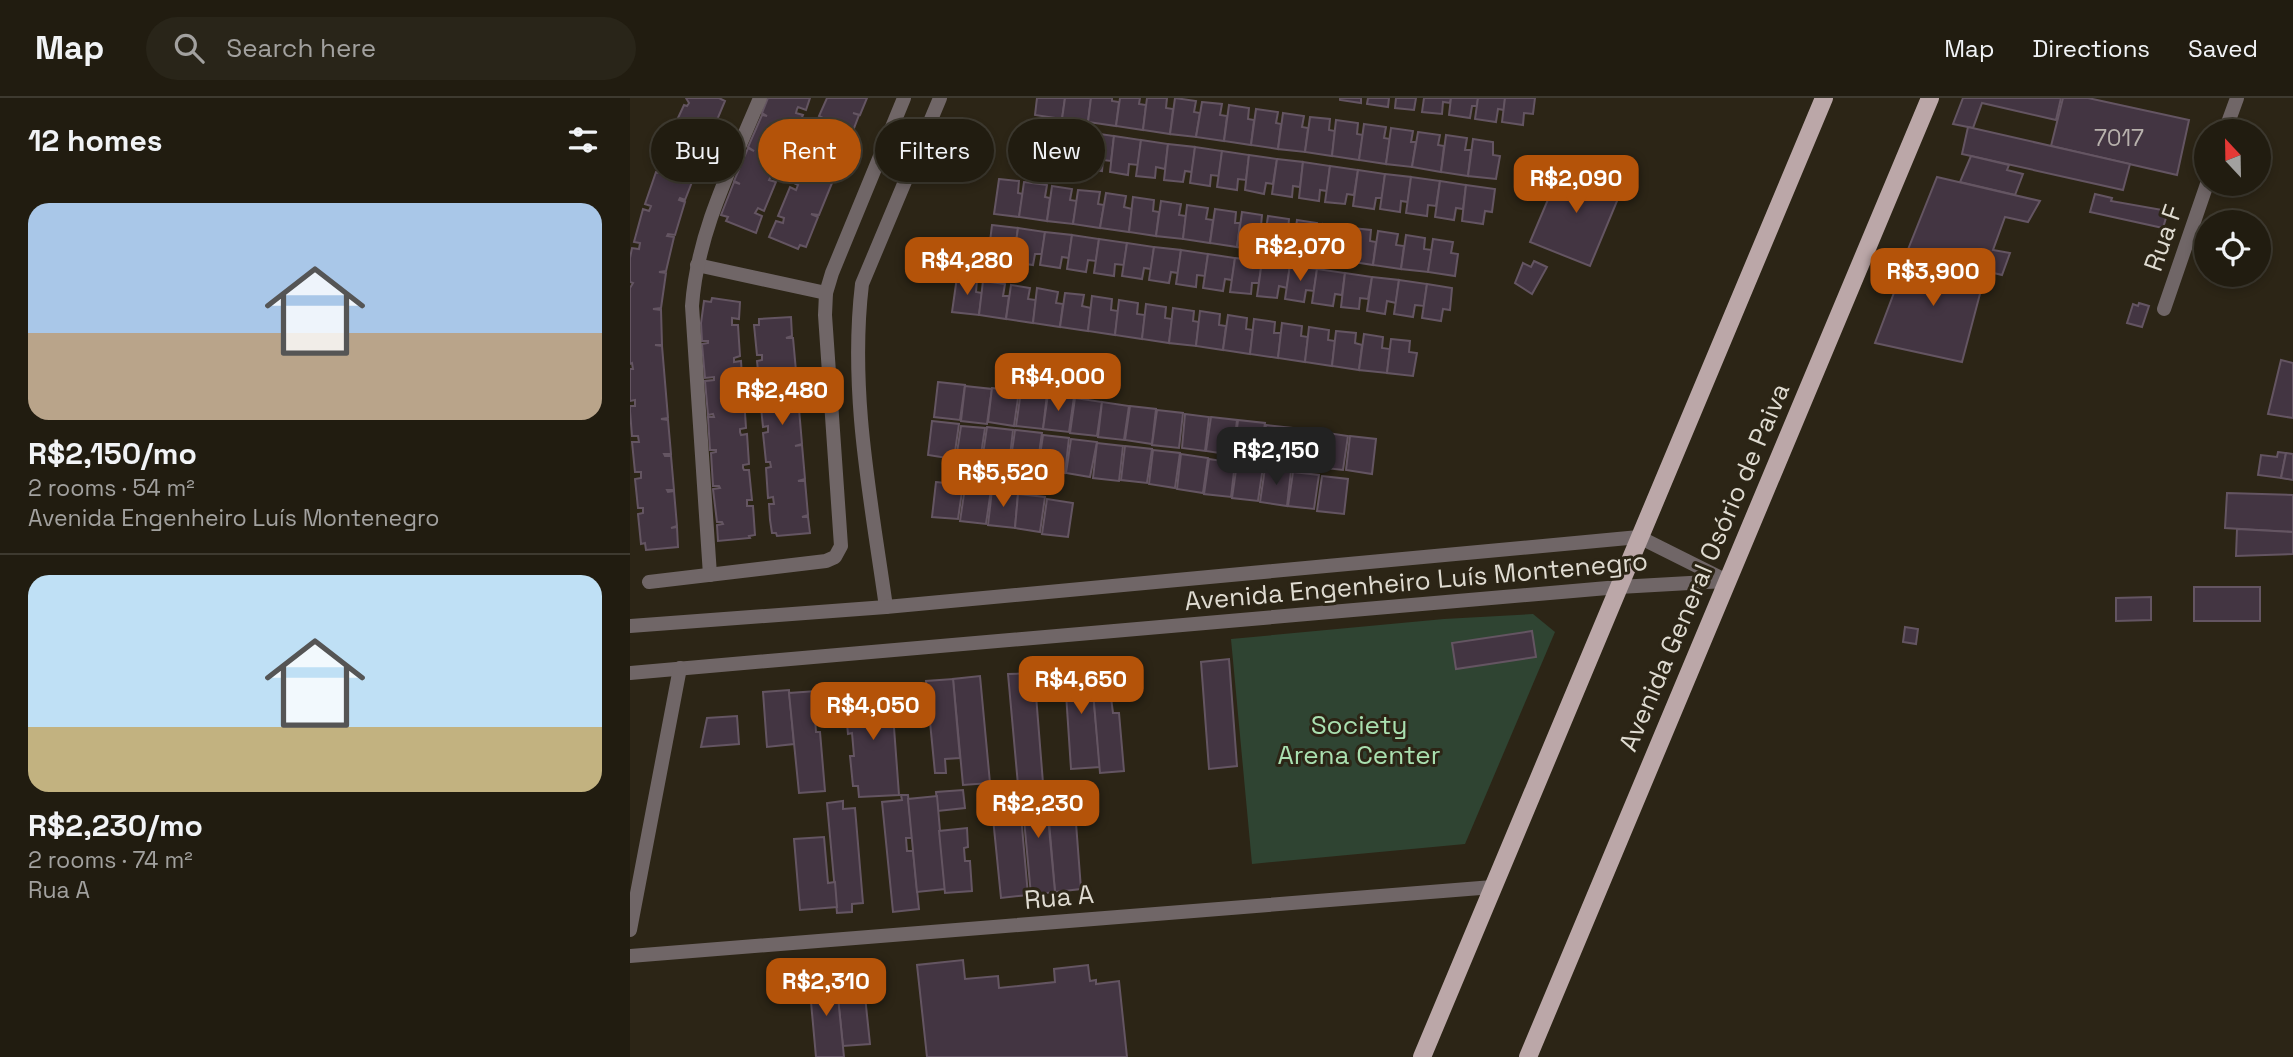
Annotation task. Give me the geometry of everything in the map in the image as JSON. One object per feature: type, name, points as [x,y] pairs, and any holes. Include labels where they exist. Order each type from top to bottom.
[{"type":"main road","points":[[1422,1057],[1824,98]]},
{"type":"main road","name":"Avenida General Osório de Paiva","points":[[1528,1057],[1930,98]]},
{"type":"street","points":[[710,575],[692,306],[694,277],[711,217],[760,98]]},
{"type":"street","points":[[649,582],[827,561],[835,557],[841,547],[825,316],[827,293],[832,273],[904,98]]},
{"type":"street","points":[[887,607],[862,438],[856,356],[858,315],[862,284],[940,98]]},
{"type":"street","points":[[2229,119],[2237,98]]},
{"type":"street","name":"Rua F","points":[[2164,309],[2203,196]]},
{"type":"street","points":[[697,265],[827,293]]},
{"type":"street","name":"Avenida Engenheiro Luís Montenegro","points":[[630,626],[887,607],[1639,537],[1727,581]]},
{"type":"street","name":"Avenida Engenheiro Luís Montenegro","points":[[630,673],[1619,587],[1727,581]]},
{"type":"street","points":[[630,930],[680,668]]},
{"type":"street","name":"Rua A","points":[[630,956],[1493,887]]},
{"type":"green space","name":"Society Arena Center","points":[[1533,614],[1555,632],[1465,844],[1252,864],[1231,639],[1444,619]]},
{"type":"building","points":[[686,98],[719,98],[725,101],[717,119],[678,119],[684,105],[689,103]]},
{"type":"building","points":[[768,98],[810,98],[806,110],[797,109],[796,113],[803,115],[801,119],[760,119],[762,115],[767,116],[762,113]]},
{"type":"building","points":[[827,98],[867,98],[860,115],[853,113],[859,115],[857,119],[825,119],[819,116]]},
{"type":"building","points":[[1037,98],[1065,98],[1062,119],[1035,115]]},
{"type":"building","points":[[1065,98],[1091,98],[1088,119],[1062,119]]},
{"type":"building","points":[[1091,98],[1112,98],[1112,101],[1119,102],[1116,126],[1105,124],[1105,119],[1088,119]]},
{"type":"building","points":[[1120,98],[1140,98],[1139,104],[1146,105],[1143,130],[1116,126]]},
{"type":"building","points":[[1147,98],[1167,98],[1166,108],[1173,109],[1170,134],[1143,130]]},
{"type":"building","points":[[1175,98],[1196,101],[1194,112],[1200,113],[1196,137],[1170,134]]},
{"type":"building","points":[[1361,98],[1361,103],[1340,100]]},
{"type":"building","points":[[1368,98],[1389,98],[1388,107],[1367,104]]},
{"type":"building","points":[[1396,98],[1416,98],[1414,110],[1395,108]]},
{"type":"building","points":[[1424,98],[1451,98],[1450,103],[1443,102],[1442,114],[1422,112]]},
{"type":"building","points":[[1451,98],[1478,98],[1477,106],[1472,106],[1470,118],[1449,115]]},
{"type":"building","points":[[1478,98],[1505,98],[1504,110],[1498,109],[1496,122],[1475,119]]},
{"type":"building","points":[[1505,98],[1535,98],[1533,114],[1524,113],[1523,125],[1502,122]]},
{"type":"building","points":[[1963,98],[2061,98],[2056,120],[1982,103],[1973,128],[1953,124]]},
{"type":"building","points":[[2063,98],[2088,98],[2189,120],[2177,175],[2051,146]]},
{"type":"building","points":[[1202,102],[1222,104],[1220,115],[1227,116],[1224,141],[1196,137]]},
{"type":"building","points":[[1229,105],[1249,108],[1248,119],[1254,120],[1251,145],[1224,141]]},
{"type":"building","points":[[1256,109],[1278,112],[1276,123],[1281,124],[1278,149],[1251,145]]},
{"type":"building","points":[[1283,113],[1304,116],[1302,127],[1308,128],[1305,152],[1278,149]]},
{"type":"building","points":[[1310,117],[1330,119],[1329,130],[1335,131],[1332,156],[1305,152]]},
{"type":"building","points":[[1336,120],[1358,123],[1357,134],[1363,135],[1359,160],[1332,156]]},
{"type":"building","points":[[758,124],[758,182],[776,182],[764,211],[758,208],[755,213],[762,216],[756,233],[726,221],[728,217],[721,215],[734,182],[744,182],[744,157],[748,148],[754,151],[748,147]]},
{"type":"building","points":[[1364,124],[1386,127],[1384,138],[1390,139],[1386,164],[1359,160]]},
{"type":"building","points":[[1968,127],[2130,164],[2123,190],[1962,154]]},
{"type":"building","points":[[1391,128],[1413,131],[1411,142],[1416,142],[1412,167],[1386,164]]},
{"type":"building","points":[[1418,132],[1440,135],[1438,145],[1444,146],[1441,172],[1412,167]]},
{"type":"building","points":[[1105,135],[1114,136],[1111,161],[1105,160]]},
{"type":"building","points":[[1446,135],[1467,138],[1465,150],[1471,150],[1468,176],[1441,172]]},
{"type":"building","points":[[1114,136],[1141,140],[1138,165],[1129,164],[1128,175],[1110,172]]},
{"type":"building","points":[[1473,139],[1493,142],[1493,155],[1500,156],[1496,179],[1468,176]]},
{"type":"building","points":[[1141,140],[1168,144],[1165,169],[1156,167],[1155,178],[1136,176]]},
{"type":"building","points":[[1168,144],[1195,147],[1192,172],[1185,171],[1183,182],[1164,180]]},
{"type":"building","points":[[1195,147],[1222,151],[1219,176],[1211,175],[1210,186],[1190,183]]},
{"type":"building","points":[[1222,151],[1249,155],[1246,180],[1238,179],[1237,190],[1217,187]]},
{"type":"building","points":[[1249,155],[1277,159],[1273,184],[1266,183],[1264,194],[1245,190]]},
{"type":"building","points":[[1971,156],[2009,165],[2007,170],[2023,174],[2015,195],[1960,182]]},
{"type":"building","points":[[1277,159],[1303,162],[1300,187],[1293,186],[1292,197],[1272,194]]},
{"type":"building","points":[[1303,162],[1330,166],[1327,191],[1320,190],[1319,201],[1299,198]]},
{"type":"building","points":[[1563,164],[1622,189],[1590,266],[1530,242]]},
{"type":"building","points":[[1330,166],[1358,170],[1354,195],[1347,194],[1345,204],[1325,202]]},
{"type":"building","points":[[1358,170],[1385,174],[1382,198],[1376,198],[1374,209],[1353,206]]},
{"type":"building","points":[[1385,174],[1411,177],[1408,202],[1401,201],[1400,212],[1380,209]]},
{"type":"building","points":[[1411,177],[1440,181],[1436,206],[1428,205],[1427,216],[1406,213]]},
{"type":"building","points":[[1937,177],[2040,201],[2028,222],[2005,217],[1993,250],[2010,253],[2002,275],[1907,252]]},
{"type":"building","points":[[999,179],[1019,182],[1018,193],[1023,194],[1019,217],[994,214]]},
{"type":"building","points":[[1440,181],[1466,185],[1463,209],[1456,208],[1454,220],[1435,217]]},
{"type":"building","points":[[653,182],[692,182],[685,200],[679,200],[685,202],[675,235],[667,236],[674,237],[666,271],[659,272],[666,273],[661,308],[653,309],[661,310],[662,345],[655,345],[662,346],[668,418],[661,419],[668,420],[671,454],[664,454],[671,456],[674,490],[667,490],[674,491],[677,526],[671,528],[677,527],[678,547],[646,550],[645,543],[641,544],[638,514],[643,513],[643,508],[638,508],[635,479],[641,478],[641,472],[635,472],[632,442],[639,442],[638,436],[632,436],[630,411],[630,406],[635,406],[635,400],[630,401],[630,369],[633,369],[632,363],[630,364],[630,288],[633,283],[630,282],[630,258],[632,248],[639,249],[640,243],[634,242],[643,209],[649,211],[651,206],[645,204]]},
{"type":"building","points":[[792,182],[832,183],[819,215],[811,214],[818,217],[806,247],[800,245],[798,249],[769,237],[776,221],[783,223],[784,218],[778,216],[790,187],[796,190],[798,185]]},
{"type":"building","points":[[1024,182],[1047,185],[1045,197],[1050,198],[1047,221],[1019,217]]},
{"type":"building","points":[[1466,185],[1495,189],[1492,212],[1485,211],[1483,224],[1462,221]]},
{"type":"building","points":[[1052,186],[1072,189],[1070,200],[1077,201],[1073,224],[1047,221]]},
{"type":"building","points":[[1078,190],[1100,192],[1098,204],[1104,205],[1100,228],[1073,224]]},
{"type":"building","points":[[1106,193],[1126,196],[1124,207],[1132,209],[1129,232],[1100,228]]},
{"type":"building","points":[[2095,194],[2112,198],[2111,201],[2168,211],[2163,228],[2090,212]]},
{"type":"building","points":[[1133,197],[1154,200],[1153,211],[1159,212],[1156,236],[1129,232]]},
{"type":"building","points":[[1161,201],[1181,204],[1179,215],[1186,216],[1183,239],[1156,236]]},
{"type":"building","points":[[1187,205],[1208,208],[1206,219],[1213,220],[1210,243],[1183,239]]},
{"type":"building","points":[[1215,209],[1236,212],[1235,223],[1240,223],[1237,247],[1210,243]]},
{"type":"building","points":[[1242,212],[1262,215],[1261,226],[1267,227],[1263,250],[1237,247]]},
{"type":"building","points":[[1268,216],[1289,219],[1288,230],[1296,231],[1292,254],[1263,250]]},
{"type":"building","points":[[1297,220],[1317,223],[1315,234],[1322,235],[1319,258],[1292,254]]},
{"type":"building","points":[[1323,224],[1344,227],[1343,238],[1350,238],[1347,261],[1319,258]]},
{"type":"building","points":[[992,225],[1018,228],[1015,251],[1009,250],[1007,261],[988,258]]},
{"type":"building","points":[[1018,228],[1045,232],[1042,254],[1035,254],[1033,265],[1013,262]]},
{"type":"building","points":[[1352,228],[1371,230],[1370,241],[1376,242],[1373,265],[1347,261]]},
{"type":"building","points":[[1378,231],[1398,234],[1396,245],[1404,246],[1401,269],[1373,265]]},
{"type":"building","points":[[1045,232],[1072,235],[1069,258],[1062,257],[1060,268],[1040,265]]},
{"type":"building","points":[[1072,235],[1099,239],[1096,261],[1088,260],[1086,272],[1067,269]]},
{"type":"building","points":[[1406,235],[1425,238],[1424,249],[1432,250],[1428,272],[1401,269]]},
{"type":"building","points":[[1099,239],[1127,243],[1124,265],[1115,264],[1114,276],[1094,273]]},
{"type":"building","points":[[1433,239],[1453,242],[1451,253],[1458,254],[1455,276],[1428,272]]},
{"type":"building","points":[[1127,243],[1154,247],[1151,269],[1144,268],[1142,279],[1122,276]]},
{"type":"building","points":[[1154,247],[1181,250],[1178,273],[1171,272],[1169,283],[1149,280]]},
{"type":"building","points":[[1181,250],[1208,254],[1205,276],[1197,275],[1196,287],[1176,284]]},
{"type":"building","points":[[1909,253],[1986,271],[1962,362],[1875,343]]},
{"type":"building","points":[[1208,254],[1235,258],[1232,280],[1225,279],[1223,291],[1203,288]]},
{"type":"building","points":[[1235,258],[1262,261],[1259,283],[1252,283],[1251,294],[1230,292]]},
{"type":"building","points":[[1262,261],[1290,265],[1287,288],[1279,286],[1277,298],[1257,296]]},
{"type":"building","points":[[1534,261],[1547,267],[1532,294],[1515,283],[1523,263],[1531,267]]},
{"type":"building","points":[[1290,265],[1317,269],[1314,291],[1306,290],[1304,302],[1285,299]]},
{"type":"building","points":[[1317,269],[1345,273],[1342,295],[1335,294],[1333,306],[1312,303]]},
{"type":"building","points":[[1345,273],[1372,277],[1368,299],[1360,298],[1359,309],[1341,307]]},
{"type":"building","points":[[957,277],[977,280],[976,292],[982,293],[979,315],[952,312]]},
{"type":"building","points":[[1372,277],[1399,280],[1396,303],[1387,301],[1385,314],[1367,311]]},
{"type":"building","points":[[1399,280],[1427,284],[1424,306],[1415,305],[1413,317],[1394,314]]},
{"type":"building","points":[[983,281],[1005,284],[1003,296],[1009,296],[1006,319],[979,315]]},
{"type":"building","points":[[1427,284],[1452,288],[1450,310],[1443,309],[1441,321],[1422,318]]},
{"type":"building","points":[[1011,285],[1030,288],[1028,299],[1036,300],[1033,323],[1006,319]]},
{"type":"building","points":[[1037,288],[1058,292],[1056,303],[1063,304],[1060,327],[1033,323]]},
{"type":"building","points":[[1065,293],[1084,295],[1082,306],[1091,308],[1088,331],[1060,327]]},
{"type":"building","points":[[1092,296],[1112,299],[1111,310],[1118,311],[1115,335],[1088,331]]},
{"type":"building","points":[[712,298],[740,302],[739,319],[732,318],[732,325],[738,325],[740,356],[734,358],[734,362],[741,361],[743,393],[737,393],[737,399],[744,398],[746,428],[740,429],[740,432],[741,435],[747,434],[749,464],[743,465],[743,468],[749,470],[752,500],[747,500],[747,506],[753,506],[755,535],[749,536],[750,538],[718,541],[717,525],[723,524],[717,522],[713,489],[720,488],[713,486],[711,453],[716,450],[710,450],[708,417],[714,417],[713,414],[708,415],[705,381],[714,380],[714,377],[705,378],[702,344],[708,341],[702,341],[701,323],[704,301],[711,302]]},
{"type":"building","points":[[1119,300],[1138,303],[1137,314],[1145,315],[1142,339],[1115,335]]},
{"type":"building","points":[[2139,303],[2149,306],[2142,327],[2127,323],[2133,304],[2138,306]]},
{"type":"building","points":[[1146,304],[1166,307],[1165,318],[1172,319],[1169,343],[1142,339]]},
{"type":"building","points":[[1173,308],[1194,311],[1193,321],[1199,322],[1196,346],[1169,343]]},
{"type":"building","points":[[1200,311],[1220,314],[1219,325],[1226,326],[1223,350],[1196,346]]},
{"type":"building","points":[[1228,315],[1247,318],[1246,329],[1253,330],[1250,354],[1223,350]]},
{"type":"building","points":[[791,317],[792,336],[786,338],[793,338],[796,371],[789,373],[796,372],[799,408],[793,410],[799,409],[802,444],[795,446],[802,445],[805,479],[798,481],[805,481],[808,515],[802,517],[808,517],[810,533],[777,536],[772,533],[770,520],[769,504],[774,504],[773,497],[768,498],[766,468],[771,467],[770,462],[766,462],[763,433],[768,432],[768,426],[763,427],[760,397],[765,396],[764,390],[760,391],[757,361],[762,360],[762,355],[757,355],[754,325],[759,325],[759,319]]},
{"type":"building","points":[[1254,319],[1275,322],[1274,333],[1281,333],[1278,358],[1250,354]]},
{"type":"building","points":[[1282,323],[1302,326],[1301,336],[1308,337],[1305,362],[1278,358]]},
{"type":"building","points":[[1309,327],[1329,330],[1328,340],[1335,341],[1332,366],[1305,362]]},
{"type":"building","points":[[1336,331],[1356,333],[1355,343],[1362,345],[1359,370],[1332,366]]},
{"type":"building","points":[[1364,334],[1383,337],[1382,348],[1390,349],[1387,373],[1359,370]]},
{"type":"building","points":[[1391,339],[1410,341],[1409,352],[1417,353],[1413,376],[1387,373]]},
{"type":"building","points":[[2281,360],[2293,363],[2293,418],[2268,414]]},
{"type":"building","points":[[938,382],[965,385],[960,420],[934,417]]},
{"type":"building","points":[[965,386],[992,389],[987,424],[961,421]]},
{"type":"building","points":[[992,388],[1019,391],[1014,426],[988,422]]},
{"type":"building","points":[[1021,391],[1047,394],[1043,429],[1016,426]]},
{"type":"building","points":[[1048,394],[1074,397],[1069,432],[1043,429]]},
{"type":"building","points":[[1075,398],[1102,402],[1097,436],[1070,433]]},
{"type":"building","points":[[1102,402],[1129,406],[1124,440],[1098,437]]},
{"type":"building","points":[[1130,406],[1156,409],[1152,444],[1125,440]]},
{"type":"building","points":[[1157,410],[1183,413],[1179,448],[1152,445]]},
{"type":"building","points":[[1185,414],[1209,417],[1205,451],[1182,448]]},
{"type":"building","points":[[1211,417],[1237,420],[1233,455],[1206,451]]},
{"type":"building","points":[[1238,420],[1265,423],[1260,458],[1234,455]]},
{"type":"building","points":[[932,421],[959,424],[954,459],[928,455]]},
{"type":"building","points":[[1266,425],[1292,428],[1288,463],[1261,460]]},
{"type":"building","points":[[961,426],[985,428],[980,461],[956,459]]},
{"type":"building","points":[[987,427],[1013,430],[1009,465],[982,461]]},
{"type":"building","points":[[1294,429],[1320,432],[1316,466],[1290,463]]},
{"type":"building","points":[[1015,430],[1042,433],[1037,468],[1010,465]]},
{"type":"building","points":[[1321,432],[1348,436],[1343,470],[1317,467]]},
{"type":"building","points":[[1043,435],[1069,438],[1065,473],[1038,469]]},
{"type":"building","points":[[1350,436],[1376,439],[1372,474],[1346,470]]},
{"type":"building","points":[[1071,439],[1097,442],[1090,477],[1066,473]]},
{"type":"building","points":[[1097,443],[1123,446],[1119,481],[1093,478]]},
{"type":"building","points":[[1125,446],[1152,449],[1147,483],[1121,480]]},
{"type":"building","points":[[1153,450],[1180,453],[1175,488],[1149,484]]},
{"type":"building","points":[[2278,452],[2286,453],[2281,478],[2258,475],[2261,455],[2277,457]]},
{"type":"building","points":[[2286,453],[2293,454],[2293,480],[2281,478]]},
{"type":"building","points":[[1181,454],[1208,458],[1203,493],[1177,489]]},
{"type":"building","points":[[1209,459],[1235,463],[1231,497],[1204,494]]},
{"type":"building","points":[[1237,463],[1263,467],[1258,501],[1232,498]]},
{"type":"building","points":[[1265,468],[1291,471],[1287,506],[1260,502]]},
{"type":"building","points":[[1293,472],[1319,475],[1314,509],[1288,506]]},
{"type":"building","points":[[1322,476],[1348,479],[1344,514],[1317,511]]},
{"type":"building","points":[[936,482],[963,485],[958,519],[932,517]]},
{"type":"building","points":[[965,487],[991,490],[986,524],[960,521]]},
{"type":"building","points":[[992,490],[1018,494],[1015,528],[988,525]]},
{"type":"building","points":[[2227,493],[2293,495],[2293,532],[2225,528]]},
{"type":"building","points":[[1018,494],[1045,497],[1040,532],[1015,528]]},
{"type":"building","points":[[1047,499],[1073,503],[1068,537],[1042,534]]},
{"type":"building","points":[[2237,529],[2293,532],[2293,554],[2236,556]]},
{"type":"building","points":[[2194,587],[2260,587],[2260,621],[2194,621]]},
{"type":"building","points":[[2151,597],[2151,620],[2116,621],[2116,598]]},
{"type":"building","points":[[1905,627],[1918,629],[1916,644],[1903,642]]},
{"type":"building","points":[[1532,631],[1536,657],[1456,669],[1452,643]]},
{"type":"building","points":[[1229,659],[1237,766],[1209,769],[1201,662]]},
{"type":"building","points":[[1090,661],[1100,767],[1071,769],[1064,663]]},
{"type":"building","points":[[1037,673],[1039,695],[1036,695],[1043,783],[1018,785],[1008,674]]},
{"type":"building","points":[[980,676],[990,783],[963,785],[953,679]]},
{"type":"building","points":[[953,679],[960,758],[945,759],[946,773],[935,773],[926,681]]},
{"type":"building","points":[[891,687],[899,795],[859,797],[858,786],[853,786],[850,756],[854,756],[852,733],[848,734],[845,704],[849,704],[849,691]]},
{"type":"building","points":[[789,690],[794,744],[767,747],[763,692]]},
{"type":"building","points":[[1110,690],[1113,713],[1119,713],[1124,771],[1100,773],[1093,691]]},
{"type":"building","points":[[817,691],[819,718],[815,718],[816,732],[820,732],[825,791],[799,793],[789,693]]},
{"type":"building","points":[[737,716],[739,744],[701,747],[707,718]]},
{"type":"building","points":[[1058,781],[1072,781],[1075,814],[1070,814],[1071,823],[1076,823],[1081,889],[1055,892],[1047,798],[1059,797]]},
{"type":"building","points":[[1014,785],[1015,794],[1019,793],[1028,895],[1001,898],[990,788]]},
{"type":"building","points":[[1045,785],[1055,892],[1031,895],[1021,787]]},
{"type":"building","points":[[963,790],[965,808],[938,811],[936,792]]},
{"type":"building","points":[[901,795],[908,795],[912,838],[906,838],[907,851],[913,851],[919,909],[893,912],[882,802],[902,800]]},
{"type":"building","points":[[937,796],[945,889],[917,892],[908,799]]},
{"type":"building","points":[[843,801],[843,809],[855,808],[863,903],[852,904],[852,912],[837,913],[827,803]]},
{"type":"building","points":[[967,828],[968,847],[964,848],[965,861],[970,861],[972,891],[945,893],[939,831]]},
{"type":"building","points":[[824,837],[828,883],[835,882],[837,907],[800,910],[794,839]]},
{"type":"building","points":[[963,960],[965,979],[998,976],[999,988],[1055,982],[1054,969],[1088,965],[1090,981],[1096,980],[1096,984],[1119,981],[1127,1057],[927,1057],[917,965]]},
{"type":"building","points":[[862,967],[870,1044],[843,1046],[835,970]]},
{"type":"building","points":[[836,977],[844,1057],[816,1057],[809,980]]}]
